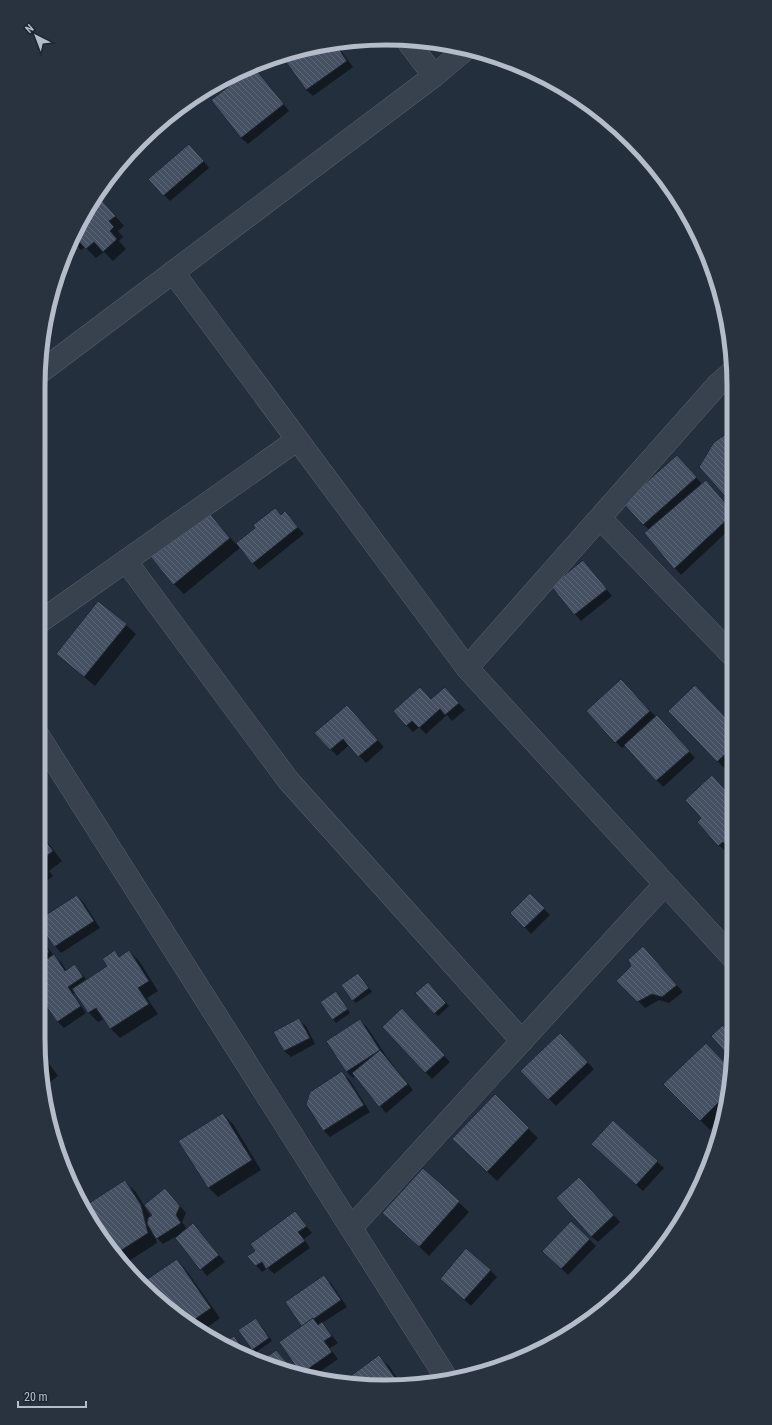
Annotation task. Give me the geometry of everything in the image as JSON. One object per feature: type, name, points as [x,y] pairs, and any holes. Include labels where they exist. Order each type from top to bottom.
[{"type":"street","points":[[412,46],[434,76]]},
{"type":"street","points":[[46,368],[434,76],[460,54]]},
{"type":"street","points":[[173,272],[466,668],[727,951]]},
{"type":"street","points":[[466,668],[718,384],[727,377]]},
{"type":"street","points":[[45,618],[297,440]]},
{"type":"street","points":[[600,518],[727,650]]},
{"type":"street","points":[[126,561],[288,780],[522,1041]]},
{"type":"street","points":[[45,746],[445,1374]]},
{"type":"street","points":[[351,1228],[665,884]]},
{"type":"building","points":[[338,48],[347,61],[306,90],[285,61]]},
{"type":"building","points":[[257,71],[284,104],[241,138],[211,100],[240,78]]},
{"type":"building","points":[[189,144],[204,161],[163,196],[148,179]]},
{"type":"building","points":[[101,199],[116,216],[109,221],[114,227],[110,231],[117,239],[103,252],[94,242],[86,249],[78,240]]},
{"type":"building","points":[[727,434],[727,499],[699,467],[714,442]]},
{"type":"building","points":[[677,455],[697,477],[643,525],[623,503]]},
{"type":"building","points":[[706,480],[727,505],[727,520],[674,569],[644,533]]},
{"type":"building","points":[[275,508],[281,515],[285,511],[298,527],[252,564],[236,543],[255,528],[253,525]]},
{"type":"building","points":[[207,510],[230,538],[173,585],[150,556]]},
{"type":"building","points":[[583,560],[607,589],[574,615],[551,586]]},
{"type":"building","points":[[98,601],[127,624],[84,677],[56,654]]},
{"type":"building","points":[[621,679],[650,711],[615,743],[586,711]]},
{"type":"building","points":[[695,685],[727,719],[727,753],[717,762],[668,711]]},
{"type":"building","points":[[420,687],[431,699],[445,687],[459,703],[445,715],[440,709],[419,728],[412,721],[406,726],[393,711]]},
{"type":"building","points":[[347,705],[378,740],[358,757],[343,739],[330,750],[314,733]]},
{"type":"building","points":[[657,715],[690,751],[656,781],[624,745]]},
{"type":"building","points":[[712,775],[727,792],[727,846],[723,842],[718,846],[697,822],[701,818],[685,800]]},
{"type":"building","points":[[45,840],[53,851],[45,857]]},
{"type":"building","points":[[530,893],[545,908],[524,928],[510,913]]},
{"type":"building","points":[[77,895],[94,921],[54,947],[45,933],[45,916]]},
{"type":"building","points":[[45,946],[49,952],[45,955]]},
{"type":"building","points":[[643,946],[677,985],[662,997],[652,994],[637,1002],[616,981],[631,966],[628,960]]},
{"type":"building","points":[[115,950],[119,957],[129,950],[149,981],[138,988],[149,1004],[110,1029],[96,1008],[88,1013],[72,989],[107,966],[102,959]]},
{"type":"building","points":[[54,954],[65,971],[75,964],[83,977],[68,987],[81,1006],[57,1022],[45,1004],[45,961]]},
{"type":"building","points":[[358,973],[369,988],[352,1001],[341,985]]},
{"type":"building","points":[[428,982],[446,1003],[434,1014],[415,993]]},
{"type":"building","points":[[336,991],[348,1009],[332,1020],[320,1002]]},
{"type":"building","points":[[402,1008],[445,1055],[425,1073],[382,1027]]},
{"type":"building","points":[[299,1018],[310,1038],[284,1051],[273,1032]]},
{"type":"building","points":[[360,1019],[380,1050],[346,1072],[326,1041]]},
{"type":"building","points":[[723,1025],[727,1030],[726,1053],[711,1036]]},
{"type":"building","points":[[560,1033],[588,1062],[548,1100],[520,1071]]},
{"type":"building","points":[[706,1043],[726,1064],[721,1100],[700,1121],[663,1084]]},
{"type":"building","points":[[380,1050],[408,1084],[379,1107],[352,1073]]},
{"type":"building","points":[[342,1071],[364,1105],[323,1131],[306,1104],[310,1092]]},
{"type":"building","points":[[495,1094],[529,1128],[487,1172],[452,1139]]},
{"type":"building","points":[[223,1113],[252,1160],[208,1188],[178,1141]]},
{"type":"building","points":[[613,1120],[658,1161],[636,1185],[591,1144]]},
{"type":"building","points":[[423,1168],[460,1201],[419,1247],[382,1213]]},
{"type":"building","points":[[579,1177],[614,1215],[591,1237],[556,1198]]},
{"type":"building","points":[[125,1180],[141,1205],[148,1233],[119,1252],[102,1228],[88,1204]]},
{"type":"building","points":[[165,1188],[180,1206],[176,1215],[181,1223],[156,1239],[147,1224],[148,1218],[152,1215],[144,1205]]},
{"type":"building","points":[[295,1211],[307,1226],[298,1232],[305,1241],[266,1269],[262,1262],[255,1266],[247,1256],[255,1251],[250,1244]]},
{"type":"building","points":[[571,1221],[590,1239],[561,1269],[542,1251]]},
{"type":"building","points":[[193,1223],[219,1255],[200,1270],[175,1238]]},
{"type":"building","points":[[466,1248],[491,1270],[464,1300],[440,1279]]},
{"type":"building","points":[[177,1259],[211,1308],[193,1320],[178,1310],[145,1280]]},
{"type":"building","points":[[324,1275],[341,1300],[302,1327],[285,1302]]},
{"type":"building","points":[[256,1318],[269,1338],[252,1350],[238,1330]]},
{"type":"building","points":[[313,1318],[318,1325],[322,1322],[332,1336],[324,1341],[332,1352],[307,1370],[297,1368],[279,1342]]},
{"type":"building","points":[[234,1336],[242,1348],[235,1345],[227,1340]]},
{"type":"building","points":[[276,1350],[290,1366],[276,1362],[266,1358]]},
{"type":"building","points":[[379,1355],[396,1380],[386,1380],[348,1378]]}]
